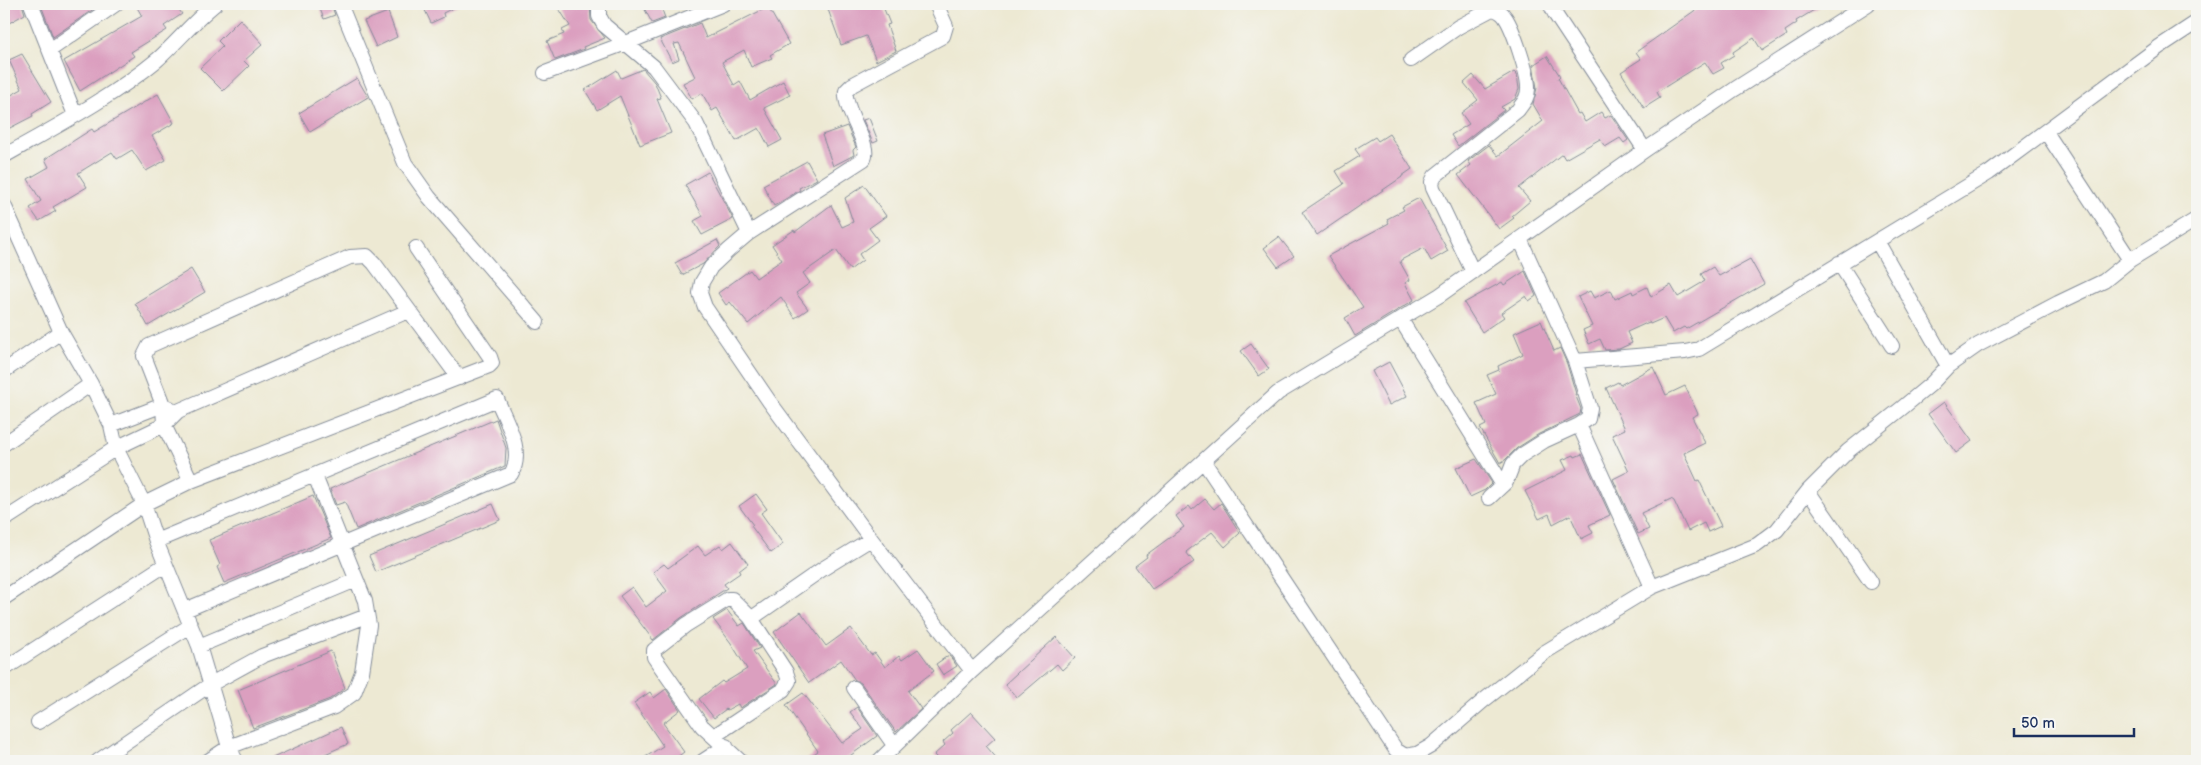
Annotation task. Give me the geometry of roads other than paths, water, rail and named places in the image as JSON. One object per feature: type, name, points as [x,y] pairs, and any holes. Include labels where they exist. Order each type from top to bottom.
[{"type":"street","points":[[31,4],[75,115]]},
{"type":"street","points":[[50,50],[116,4]]},
{"type":"street","points":[[4,156],[75,115],[157,60],[215,4]]},
{"type":"street","points":[[340,4],[404,163],[429,197],[537,322]]},
{"type":"street","points":[[599,4],[598,12],[601,21],[609,30],[654,67],[696,123],[749,233]]},
{"type":"street","points":[[545,73],[723,4]]},
{"type":"street","points":[[936,4],[946,26],[943,36],[852,85],[846,91],[847,103],[866,151],[864,160],[749,233],[711,267],[700,286],[702,300],[769,401],[972,671]]},
{"type":"street","points":[[1550,4],[1645,150]]},
{"type":"street","points":[[879,761],[972,671],[1278,394],[1401,320],[1735,89],[1868,4]]},
{"type":"street","points":[[1411,60],[1458,27],[1492,9],[1500,11],[1509,23],[1525,73],[1528,91],[1526,100],[1518,110],[1435,176],[1432,182],[1433,188],[1473,272]]},
{"type":"street","points":[[1575,361],[1685,352],[1699,349],[1989,173],[2159,47],[2197,22]]},
{"type":"street","points":[[2046,132],[2130,260]]},
{"type":"street","points":[[4,205],[61,332],[91,384],[111,425],[116,448],[144,504],[165,565],[199,646],[229,747],[236,761]]},
{"type":"street","points":[[1204,462],[1396,750],[1405,756],[1418,754],[1431,746],[1483,701],[1545,652],[1652,587],[1757,545],[1777,530],[1808,492],[1848,451],[1931,384],[1948,366],[1986,341],[2104,281],[2130,260],[2197,219]]},
{"type":"street","points":[[1489,498],[1503,485],[1513,464],[1522,454],[1544,441],[1580,425],[1588,419],[1590,408],[1575,361],[1520,239]]},
{"type":"street","points":[[1877,241],[1948,366]]},
{"type":"street","points":[[4,598],[144,504],[191,481],[484,370],[489,366],[492,360],[416,248]]},
{"type":"street","points":[[191,481],[164,425],[163,405],[144,356],[149,346],[350,257],[367,256],[374,263],[459,378]]},
{"type":"street","points":[[1839,263],[1892,346]]},
{"type":"street","points":[[4,520],[116,448],[164,425],[178,411],[408,311]]},
{"type":"street","points":[[1401,320],[1503,485]]},
{"type":"street","points":[[4,370],[61,332]]},
{"type":"street","points":[[4,444],[91,384]]},
{"type":"street","points":[[156,541],[314,476],[495,395],[517,449],[515,467],[510,474],[185,610]]},
{"type":"street","points":[[111,425],[163,405],[178,411]]},
{"type":"street","points":[[1580,425],[1652,587]]},
{"type":"street","points":[[208,761],[229,747],[334,707],[345,701],[354,693],[362,672],[368,625],[365,601],[314,476]]},
{"type":"street","points":[[1808,492],[1871,582]]},
{"type":"street","points":[[750,617],[871,539]]},
{"type":"street","points":[[4,669],[165,565]]},
{"type":"street","points":[[199,646],[356,580]]},
{"type":"street","points":[[714,736],[783,690],[789,681],[786,672],[750,617],[732,599],[728,599],[686,625],[658,645],[653,653],[702,726],[714,736],[726,746],[740,761]]},
{"type":"street","points":[[98,761],[211,684],[262,656],[367,616]]},
{"type":"street","points":[[38,722],[190,626]]},
{"type":"street","points":[[854,688],[894,745]]},
{"type":"street","points":[[704,761],[726,746]]}]
